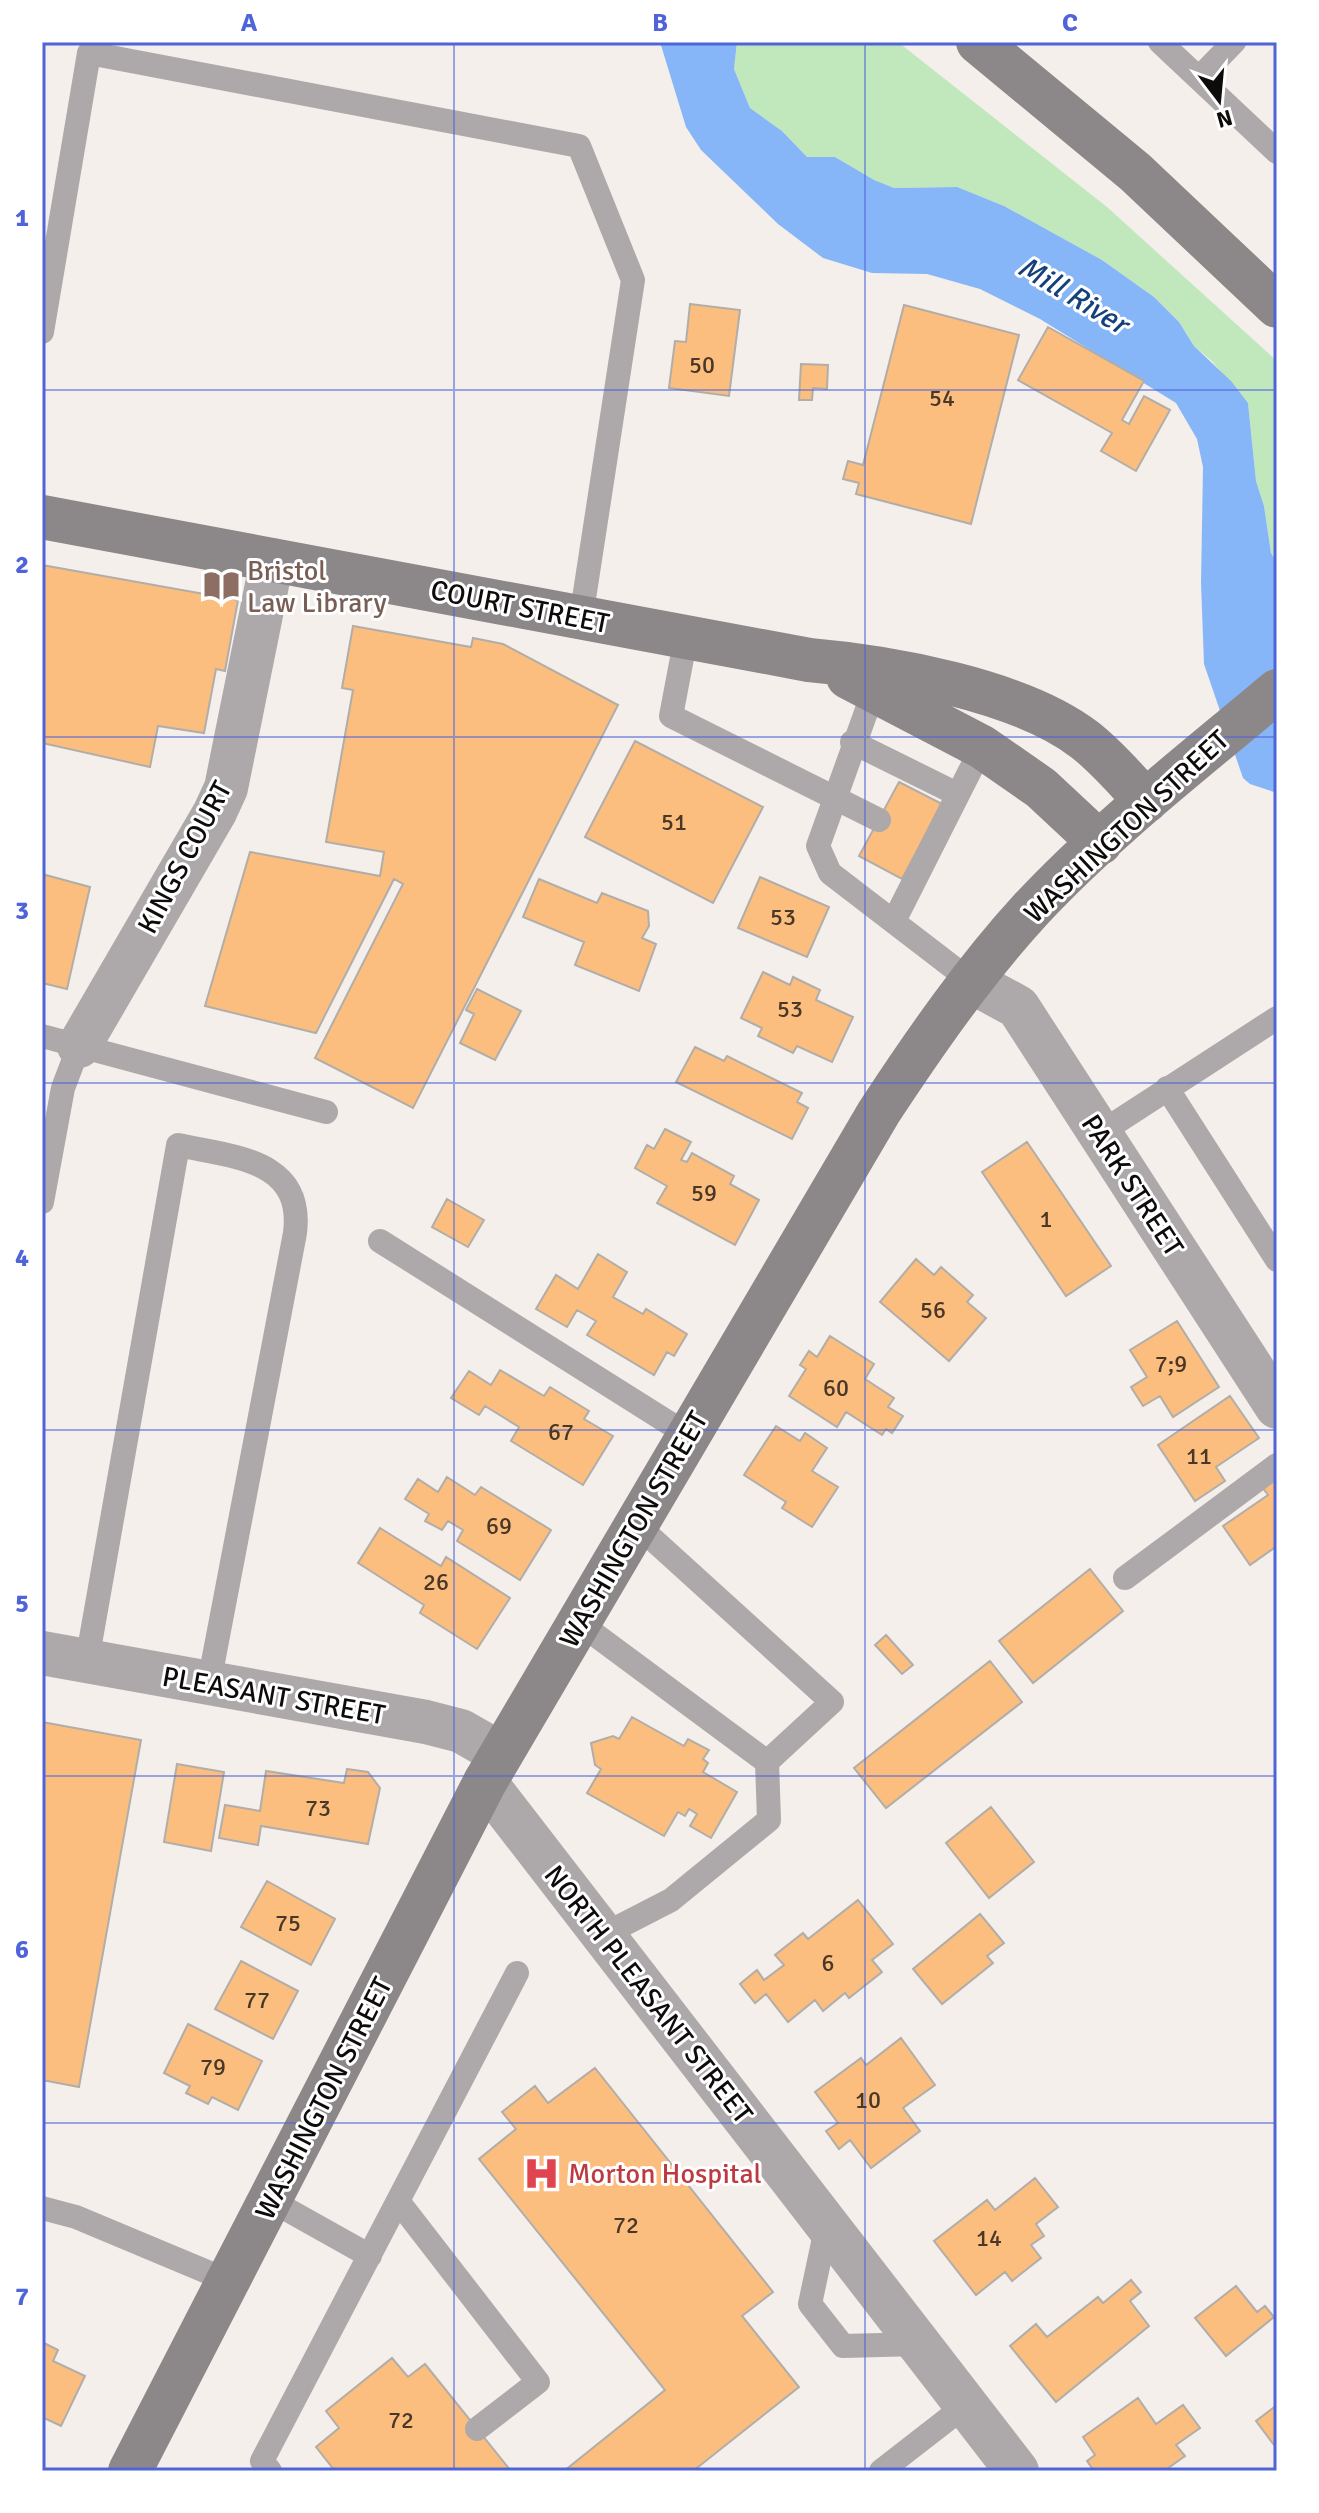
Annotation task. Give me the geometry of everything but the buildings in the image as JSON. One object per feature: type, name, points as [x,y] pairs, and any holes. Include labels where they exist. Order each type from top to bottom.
[{"type":"main road","points":[[978,42],[1135,172],[1277,306]]},
{"type":"main road","name":"COURT STREET","points":[[42,517],[809,660],[886,669],[966,689],[1037,714],[1082,738],[1146,801]]},
{"type":"main road","name":"COURT STREET","points":[[809,660],[874,690],[982,747],[1041,788],[1100,843]]},
{"type":"main road","name":"WASHINGTON STREET","points":[[130,2471],[493,1768],[879,1112],[932,1033],[1032,909],[1146,801],[1277,691]]},
{"type":"street","name":"KINGS COURT","points":[[60,1041],[215,812],[226,788],[272,560]]},
{"type":"street","name":"PARK STREET","points":[[972,982],[1018,1007],[1277,1407]]},
{"type":"street","name":"PLEASANT STREET","points":[[42,1653],[461,1731],[493,1768]]},
{"type":"street","name":"NORTH PLEASANT STREET","points":[[493,1768],[603,1935],[1017,2471]]},
{"type":"lane","points":[[1160,42],[1277,152]]},
{"type":"lane","points":[[1199,78],[1234,42]]},
{"type":"lane","points":[[42,332],[89,53],[579,146],[633,280],[581,618]]},
{"type":"lane","points":[[686,637],[671,716],[879,820]]},
{"type":"lane","points":[[874,690],[852,742],[818,846],[830,873],[972,982]]},
{"type":"lane","points":[[852,742],[957,794]]},
{"type":"lane","points":[[894,921],[926,845],[982,747]]},
{"type":"lane","points":[[1100,1133],[1277,1018]]},
{"type":"lane","points":[[42,1202],[63,1088],[60,1041],[326,1112]]},
{"type":"lane","points":[[1167,1088],[1277,1260]]},
{"type":"lane","points":[[87,1661],[178,1145],[263,1166],[286,1184],[296,1206],[295,1233],[209,1683]]},
{"type":"lane","points":[[380,1241],[688,1435]]},
{"type":"lane","points":[[1125,1578],[1277,1465]]},
{"type":"lane","points":[[603,1935],[671,1900],[769,1820],[767,1762],[832,1702],[636,1524]]},
{"type":"lane","points":[[578,1622],[767,1762]]},
{"type":"lane","points":[[270,2471],[262,2461],[517,1973]]},
{"type":"lane","points":[[270,2200],[370,2256]]},
{"type":"lane","points":[[398,2201],[538,2382],[477,2429]]},
{"type":"lane","points":[[42,2208],[76,2217],[229,2281]]},
{"type":"lane","points":[[827,2224],[810,2304],[843,2346],[919,2344]]},
{"type":"lane","points":[[881,2471],[966,2405]]},
{"type":"green space","points":[[737,42],[898,42],[1107,207],[1277,361],[1277,563],[1271,553],[1264,506],[1256,481],[1248,403],[1212,361],[1194,346],[1179,322],[1154,297],[1102,260],[1004,206],[956,187],[894,188],[874,181],[835,157],[807,157],[782,131],[750,108],[734,69]]},
{"type":"water","name":"Mill River","points":[[660,42],[737,42],[734,69],[750,108],[782,131],[807,157],[835,157],[894,188],[957,187],[1004,206],[1102,260],[1154,297],[1179,322],[1194,346],[1231,381],[1248,403],[1256,481],[1264,506],[1271,553],[1277,563],[1277,793],[1250,784],[1243,778],[1204,664],[1201,583],[1203,467],[1197,439],[1176,403],[1040,319],[980,289],[927,274],[872,273],[823,258],[778,224],[701,150],[686,127]]},
{"type":"place","name":"Bristol Law Library","points":[[221,586]]},
{"type":"place","name":"Morton Hospital","points":[[542,2173]]}]
